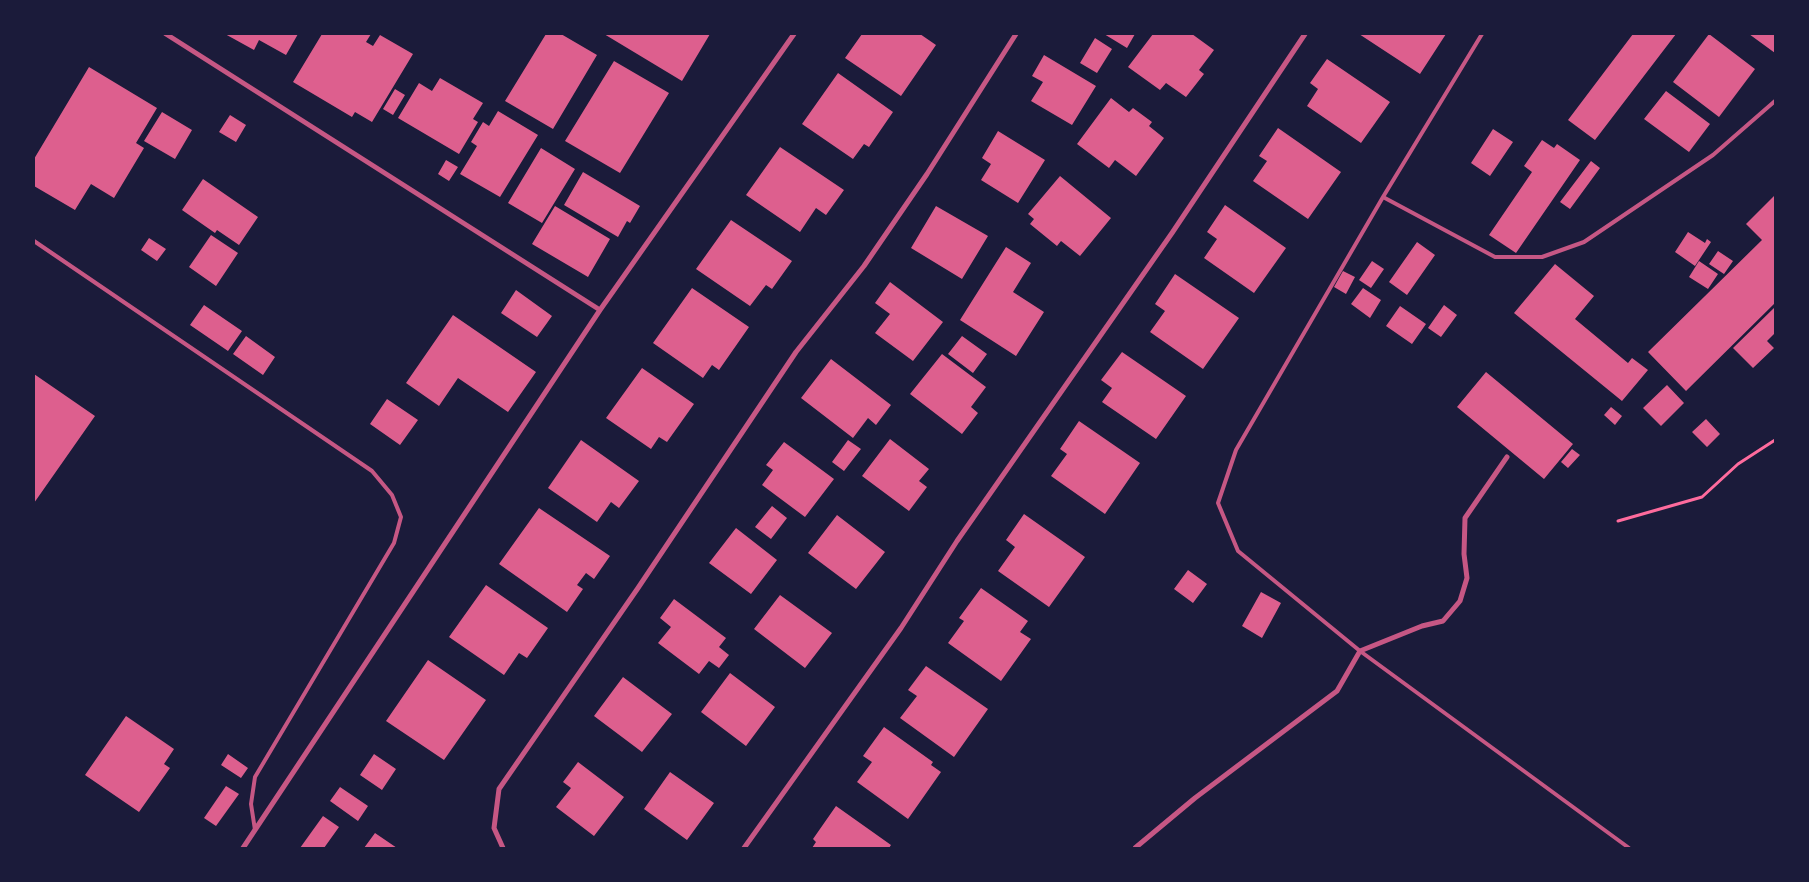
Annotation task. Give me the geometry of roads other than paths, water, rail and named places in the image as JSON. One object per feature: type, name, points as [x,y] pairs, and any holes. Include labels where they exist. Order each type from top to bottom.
[{"type":"street","points":[[166,34],[600,310]]},
{"type":"street","points":[[243,848],[600,310],[794,34]]},
{"type":"street","points":[[503,848],[494,828],[499,789],[633,596],[796,352],[864,266],[927,174],[1016,34]]},
{"type":"street","points":[[744,848],[901,628],[957,541],[1172,233],[1305,34]]},
{"type":"street","points":[[1135,848],[1195,798],[1337,692],[1360,651],[1422,626],[1443,621],[1460,601],[1467,578],[1464,554],[1465,518],[1507,457]]},
{"type":"lane","points":[[1482,34],[1383,197],[1236,450],[1218,503],[1238,551],[1360,651],[1629,848]]},
{"type":"lane","points":[[1383,197],[1495,257],[1542,257],[1584,242],[1712,154],[1775,101]]},
{"type":"lane","points":[[34,241],[372,471],[392,495],[401,517],[394,544],[255,778],[251,804],[255,830]]}]
